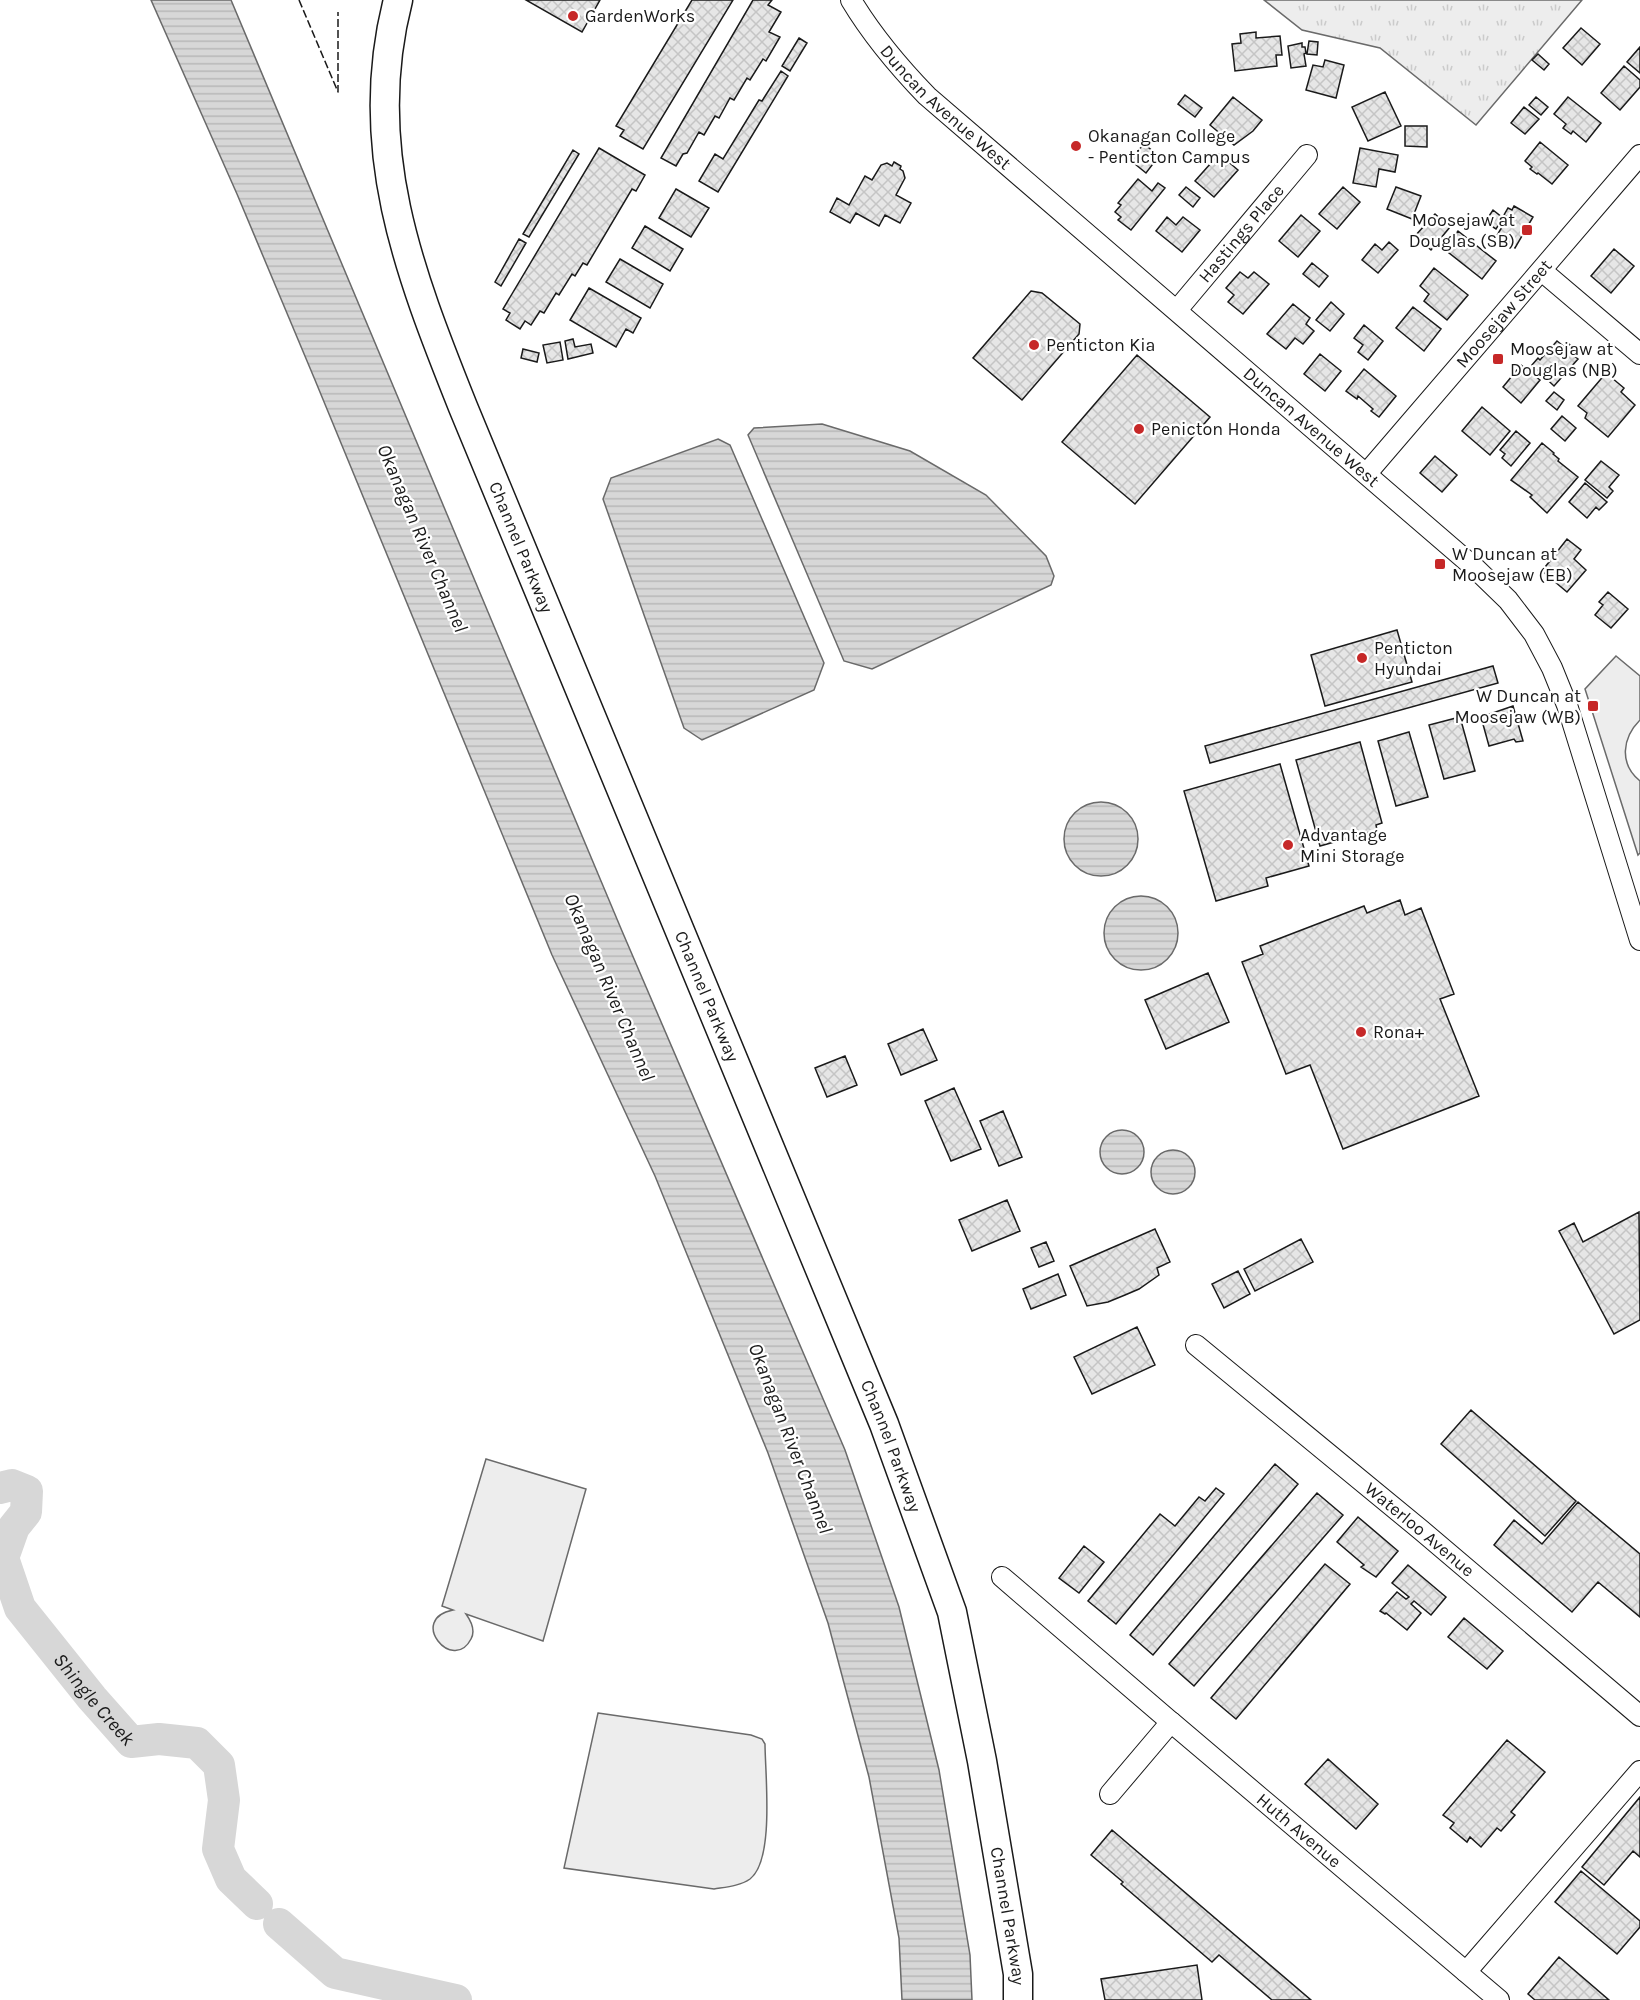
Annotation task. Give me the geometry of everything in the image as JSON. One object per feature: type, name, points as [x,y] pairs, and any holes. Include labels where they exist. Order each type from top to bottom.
[{"type":"highway","name":"Channel Parkway","points":[[398,0],[388,52],[384,120],[394,200],[415,282],[463,406],[884,1424],[952,1612],[984,1772],[1018,1974],[1018,2000]]},
{"type":"street","name":"Duncan Avenue West","points":[[851,0],[879,41],[927,96],[1476,567],[1508,600],[1534,634],[1552,668],[1567,705],[1640,940]]},
{"type":"street","name":"Hastings Place","points":[[1177,310],[1307,155]]},
{"type":"street","name":"Moosejaw Street","points":[[1367,473],[1640,155]]},
{"type":"street","points":[[1542,271],[1640,354]]},
{"type":"street","name":"Waterloo Avenue","points":[[1196,1345],[1421,1530],[1640,1716]]},
{"type":"street","name":"Huth Avenue","points":[[1002,1577],[1499,2000]]},
{"type":"street","points":[[1110,1794],[1171,1722]]},
{"type":"street","points":[[1466,1972],[1640,1771]]},
{"type":"green space","points":[[1264,0],[1582,0],[1476,125],[1380,48],[1302,30]]},
{"type":"green space","points":[[1616,656],[1640,676],[1640,720],[1629,735],[1625,751],[1629,767],[1640,781],[1640,853],[1638,855],[1585,689]]},
{"type":"green space","points":[[486,1459],[586,1489],[543,1641],[466,1614],[472,1626],[471,1639],[463,1648],[454,1650],[445,1648],[438,1641],[434,1632],[434,1623],[440,1615],[453,1610],[442,1606]]},
{"type":"green space","points":[[598,1713],[751,1735],[762,1739],[765,1744],[766,1836],[758,1869],[750,1879],[737,1885],[714,1889],[564,1868]]},
{"type":"water","name":"Okanagan River Channel","points":[[151,0],[231,0],[622,931],[845,1450],[899,1607],[939,1770],[970,1955],[972,2000],[902,2000],[899,1938],[869,1777],[828,1623],[768,1453],[655,1176],[552,955],[237,194]]},
{"type":"water","points":[[822,424],[910,451],[986,495],[1046,556],[1054,576],[1051,585],[872,669],[844,661],[748,435],[754,428]]},
{"type":"water","points":[[718,439],[730,445],[824,663],[814,690],[702,740],[684,728],[603,499],[611,478]]},
{"type":"water","points":[[1101,802],[1115,805],[1127,813],[1135,825],[1138,839],[1135,853],[1127,865],[1115,873],[1101,876],[1087,873],[1075,865],[1067,853],[1064,839],[1067,825],[1075,813],[1087,805]]},
{"type":"water","points":[[1141,896],[1155,899],[1167,907],[1175,919],[1178,933],[1175,947],[1167,959],[1155,967],[1141,970],[1127,967],[1115,959],[1107,947],[1104,933],[1107,919],[1115,907],[1127,899]]},
{"type":"water","points":[[1122,1130],[1137,1137],[1144,1152],[1137,1167],[1122,1174],[1107,1167],[1100,1152],[1107,1137]]},
{"type":"water","points":[[1173,1150],[1189,1156],[1195,1172],[1189,1188],[1173,1194],[1157,1188],[1151,1172],[1157,1156]]},
{"type":"building","name":"GardenWorks","points":[[526,0],[600,0],[582,32]]},
{"type":"building","points":[[692,0],[733,0],[643,149],[620,136],[624,130],[616,126]]},
{"type":"building","points":[[753,0],[772,0],[768,5],[781,12],[769,32],[780,37],[766,61],[763,59],[750,80],[747,78],[734,100],[730,98],[719,118],[715,116],[704,135],[699,132],[687,153],[683,154],[676,166],[661,158]]},
{"type":"building","points":[[1581,28],[1600,44],[1582,65],[1563,48]]},
{"type":"building","points":[[1256,32],[1256,38],[1280,36],[1282,55],[1276,55],[1277,66],[1235,71],[1232,44],[1241,43],[1240,34]]},
{"type":"building","points":[[799,38],[807,43],[790,71],[782,66]]},
{"type":"building","points":[[1309,41],[1318,42],[1317,55],[1307,54]]},
{"type":"building","points":[[1302,43],[1302,47],[1305,47],[1306,66],[1291,68],[1288,46]]},
{"type":"building","points":[[1640,47],[1640,73],[1627,62]]},
{"type":"building","points":[[1538,54],[1549,64],[1544,70],[1532,60]]},
{"type":"building","points":[[1325,60],[1344,65],[1336,98],[1306,90],[1313,65],[1323,67]]},
{"type":"building","points":[[1624,66],[1640,80],[1640,87],[1620,110],[1601,93]]},
{"type":"building","points":[[781,71],[788,76],[718,192],[699,181],[715,154],[723,159],[759,100],[762,101]]},
{"type":"building","points":[[1385,92],[1401,126],[1368,141],[1352,107]]},
{"type":"building","points":[[1185,95],[1202,108],[1195,117],[1178,104]]},
{"type":"building","points":[[1233,97],[1262,120],[1253,131],[1234,145],[1210,125]]},
{"type":"building","points":[[1536,97],[1548,107],[1541,115],[1529,105]]},
{"type":"building","points":[[1568,97],[1601,123],[1586,142],[1573,131],[1571,134],[1563,128],[1566,124],[1554,114]]},
{"type":"building","points":[[1524,107],[1539,119],[1525,134],[1511,123]]},
{"type":"building","points":[[1405,126],[1427,126],[1427,147],[1405,146]]},
{"type":"building","points":[[1540,142],[1568,165],[1552,184],[1530,169],[1532,167],[1525,161]]},
{"type":"building","points":[[1144,144],[1159,156],[1146,173],[1130,160]]},
{"type":"building","points":[[599,148],[645,175],[636,191],[632,189],[587,265],[583,263],[575,276],[572,274],[559,295],[556,293],[544,313],[540,311],[531,325],[525,321],[520,329],[506,320],[510,313],[503,309]]},
{"type":"building","points":[[1360,148],[1398,155],[1395,172],[1379,169],[1376,187],[1353,183]]},
{"type":"building","points":[[573,150],[579,154],[529,237],[523,234]]},
{"type":"building","points":[[1219,154],[1238,170],[1214,197],[1195,181]]},
{"type":"building","points":[[894,162],[901,166],[900,169],[905,178],[896,195],[911,203],[900,223],[885,215],[879,226],[856,213],[850,223],[830,212],[837,198],[849,205],[865,176],[872,180],[881,165],[887,163],[892,166]]},
{"type":"building","points":[[1138,179],[1152,191],[1158,183],[1165,188],[1131,230],[1118,220],[1121,217],[1115,212],[1121,205],[1118,203]]},
{"type":"building","points":[[1186,187],[1200,198],[1193,207],[1179,195]]},
{"type":"building","points":[[1343,187],[1360,202],[1337,229],[1319,214]]},
{"type":"building","points":[[1396,187],[1421,196],[1412,219],[1387,209]]},
{"type":"building","points":[[676,189],[709,208],[691,237],[659,218]]},
{"type":"building","points":[[1514,206],[1533,217],[1515,248],[1496,237],[1508,217],[1504,215],[1508,208],[1512,210]]},
{"type":"building","points":[[1493,210],[1503,218],[1496,229],[1485,222]]},
{"type":"building","points":[[1435,214],[1450,227],[1431,250],[1415,236]]},
{"type":"building","points":[[1301,215],[1320,231],[1298,257],[1279,241]]},
{"type":"building","points":[[1167,217],[1176,225],[1183,217],[1200,230],[1182,252],[1156,231]]},
{"type":"building","points":[[645,226],[683,249],[670,271],[632,248]]},
{"type":"building","points":[[1458,231],[1496,261],[1482,279],[1444,249]]},
{"type":"building","points":[[519,239],[526,243],[501,286],[495,282]]},
{"type":"building","points":[[1389,242],[1398,250],[1378,273],[1362,260],[1375,244],[1382,250]]},
{"type":"building","points":[[1614,249],[1634,266],[1611,293],[1591,276]]},
{"type":"building","points":[[620,259],[663,284],[650,308],[606,282]]},
{"type":"building","points":[[1312,263],[1328,276],[1319,287],[1303,274]]},
{"type":"building","points":[[1434,268],[1468,295],[1447,320],[1424,301],[1429,294],[1420,286]]},
{"type":"building","points":[[1240,272],[1248,278],[1254,272],[1269,284],[1243,314],[1228,302],[1234,295],[1226,288]]},
{"type":"building","points":[[589,288],[641,318],[633,333],[626,329],[616,347],[570,320]]},
{"type":"building","points":[[1031,291],[1042,293],[1080,324],[1079,334],[1022,400],[973,358]]},
{"type":"building","points":[[1331,302],[1344,314],[1330,331],[1316,320]]},
{"type":"building","points":[[1293,304],[1310,318],[1306,324],[1314,331],[1303,344],[1295,338],[1286,349],[1267,334]]},
{"type":"building","points":[[1413,307],[1441,329],[1424,351],[1396,328]]},
{"type":"building","points":[[1364,325],[1383,341],[1368,360],[1358,352],[1363,345],[1354,338]]},
{"type":"building","points":[[573,339],[575,347],[591,344],[593,353],[568,359],[565,341]]},
{"type":"building","points":[[1557,341],[1566,348],[1569,344],[1575,350],[1572,354],[1578,359],[1554,386],[1532,365],[1538,358],[1540,360]]},
{"type":"building","points":[[560,342],[563,360],[547,363],[543,345]]},
{"type":"building","points":[[523,349],[539,353],[537,362],[521,358]]},
{"type":"building","points":[[1320,354],[1341,371],[1325,391],[1304,374]]},
{"type":"building","points":[[1137,355],[1210,417],[1135,504],[1062,442]]},
{"type":"building","points":[[1521,365],[1540,380],[1521,403],[1503,387]]},
{"type":"building","points":[[1364,369],[1396,396],[1379,417],[1358,396],[1357,399],[1346,391]]},
{"type":"building","points":[[1606,373],[1624,388],[1621,392],[1635,405],[1608,437],[1585,418],[1587,413],[1578,406]]},
{"type":"building","points":[[1554,392],[1564,400],[1557,410],[1546,401]]},
{"type":"building","points":[[1482,407],[1510,431],[1490,455],[1462,431]]},
{"type":"building","points":[[1562,416],[1576,428],[1565,441],[1551,429]]},
{"type":"building","points":[[1516,431],[1530,443],[1511,466],[1502,458],[1505,454],[1500,450]]},
{"type":"building","points":[[1542,443],[1554,453],[1558,461],[1578,477],[1547,513],[1530,497],[1532,495],[1511,480]]},
{"type":"building","points":[[1435,456],[1457,475],[1442,492],[1420,473]]},
{"type":"building","points":[[1601,461],[1619,475],[1609,487],[1613,491],[1607,498],[1585,480]]},
{"type":"building","points":[[1585,483],[1607,502],[1599,510],[1596,507],[1587,518],[1569,502]]},
{"type":"building","points":[[1567,539],[1581,550],[1574,559],[1586,570],[1567,592],[1542,571]]},
{"type":"building","points":[[1608,592],[1628,609],[1611,628],[1595,615],[1603,605],[1599,602]]},
{"type":"building","points":[[1397,630],[1412,682],[1325,706],[1311,655]]},
{"type":"building","points":[[1493,666],[1498,683],[1210,763],[1205,746]]},
{"type":"building","points":[[1513,706],[1523,741],[1516,742],[1514,739],[1489,746],[1481,717]]},
{"type":"building","points":[[1460,717],[1475,771],[1444,779],[1429,725]]},
{"type":"building","points":[[1409,732],[1428,797],[1396,806],[1378,741]]},
{"type":"building","points":[[1360,742],[1382,823],[1376,825],[1377,830],[1320,846],[1296,760]]},
{"type":"building","points":[[1280,764],[1309,866],[1266,878],[1268,886],[1216,901],[1184,791]]},
{"type":"building","name":"Rona+","points":[[1400,900],[1405,915],[1421,908],[1454,994],[1440,999],[1479,1096],[1343,1149],[1310,1065],[1286,1074],[1242,962],[1263,954],[1260,946],[1364,906],[1367,913]]},
{"type":"building","points":[[1208,973],[1229,1022],[1166,1049],[1145,1000]]},
{"type":"building","points":[[923,1029],[937,1060],[901,1075],[888,1044]]},
{"type":"building","points":[[845,1056],[857,1085],[827,1097],[815,1068]]},
{"type":"building","points":[[954,1088],[981,1149],[951,1161],[925,1101]]},
{"type":"building","points":[[1003,1111],[1022,1157],[999,1166],[980,1121]]},
{"type":"building","points":[[1007,1200],[1020,1231],[972,1251],[959,1220]]},
{"type":"building","points":[[1639,1212],[1640,1320],[1614,1334],[1559,1231],[1574,1223],[1583,1242]]},
{"type":"building","points":[[1155,1229],[1170,1262],[1157,1268],[1159,1275],[1139,1289],[1108,1302],[1087,1306],[1070,1266]]},
{"type":"building","points":[[1301,1239],[1313,1262],[1255,1291],[1244,1269]]},
{"type":"building","points":[[1046,1242],[1054,1261],[1039,1267],[1031,1248]]},
{"type":"building","points":[[1238,1271],[1250,1294],[1224,1308],[1212,1284]]},
{"type":"building","points":[[1058,1274],[1066,1295],[1031,1309],[1023,1289]]},
{"type":"building","points":[[1137,1327],[1155,1365],[1092,1394],[1074,1357]]},
{"type":"building","points":[[1471,1410],[1576,1501],[1545,1536],[1441,1444]]},
{"type":"building","points":[[1275,1464],[1298,1484],[1153,1655],[1130,1635]]},
{"type":"building","points":[[1216,1488],[1224,1494],[1116,1624],[1088,1601],[1160,1514],[1175,1526],[1199,1497],[1205,1501]]},
{"type":"building","points":[[1317,1493],[1343,1515],[1194,1686],[1169,1664]]},
{"type":"building","points":[[1578,1502],[1640,1554],[1640,1617],[1598,1582],[1572,1612],[1494,1545],[1514,1520],[1542,1544]]},
{"type":"building","points":[[1358,1517],[1398,1551],[1376,1577],[1361,1567],[1364,1565],[1337,1542]]},
{"type":"building","points":[[1084,1546],[1104,1562],[1079,1593],[1059,1578]]},
{"type":"building","points":[[1325,1564],[1350,1584],[1236,1719],[1211,1698]]},
{"type":"building","points":[[1408,1565],[1446,1597],[1431,1615],[1414,1601],[1411,1604],[1421,1613],[1407,1630],[1386,1613],[1380,1611],[1397,1592],[1406,1599],[1409,1597],[1392,1583]]},
{"type":"building","points":[[1464,1618],[1503,1651],[1487,1669],[1448,1637]]},
{"type":"building","points":[[1507,1740],[1545,1772],[1511,1812],[1515,1815],[1501,1831],[1497,1828],[1481,1847],[1470,1837],[1467,1842],[1450,1828],[1454,1823],[1443,1815]]},
{"type":"building","points":[[1328,1759],[1378,1804],[1356,1829],[1305,1784]]},
{"type":"building","points":[[1640,1797],[1640,1857],[1633,1851],[1604,1885],[1582,1867]]},
{"type":"building","points":[[1112,1830],[1311,2000],[1272,2000],[1219,1955],[1212,1962],[1121,1884],[1123,1882],[1091,1855]]},
{"type":"building","points":[[1581,1871],[1640,1921],[1640,1927],[1617,1954],[1555,1902]]},
{"type":"building","points":[[1559,1957],[1609,2000],[1535,2000],[1528,1994]]},
{"type":"building","points":[[1197,1965],[1202,2000],[1105,2000],[1101,1979]]},
{"type":"waterway","name":"Shingle Creek","points":[[0,1488],[12,1485],[27,1491],[26,1512],[14,1527],[3,1558],[20,1608],[92,1698],[131,1742],[159,1739],[197,1743],[219,1765],[224,1800],[218,1849],[231,1879],[257,1904]]},
{"type":"waterway","name":"Shingle Creek","points":[[279,1924],[335,1973],[456,2000]]},
{"type":"fence","points":[[299,0],[338,92],[338,12]]},
{"type":"place","name":"GardenWorks","points":[[573,16]]},
{"type":"place","name":"Okanagan College - Penticton Campus","points":[[1076,146]]},
{"type":"place","name":"Moosejaw at Douglas (SB)","points":[[1527,230]]},
{"type":"place","name":"Penticton Kia","points":[[1034,345]]},
{"type":"place","name":"Moosejaw at Douglas (NB)","points":[[1498,359]]},
{"type":"place","name":"Penicton Honda","points":[[1139,429]]},
{"type":"place","name":"W Duncan at Moosejaw (EB)","points":[[1440,564]]},
{"type":"place","name":"Penticton Hyundai","points":[[1362,658]]},
{"type":"place","name":"W Duncan at Moosejaw (WB)","points":[[1593,706]]},
{"type":"place","name":"Advantage Mini Storage","points":[[1288,845]]},
{"type":"place","name":"Rona+","points":[[1361,1032]]}]
